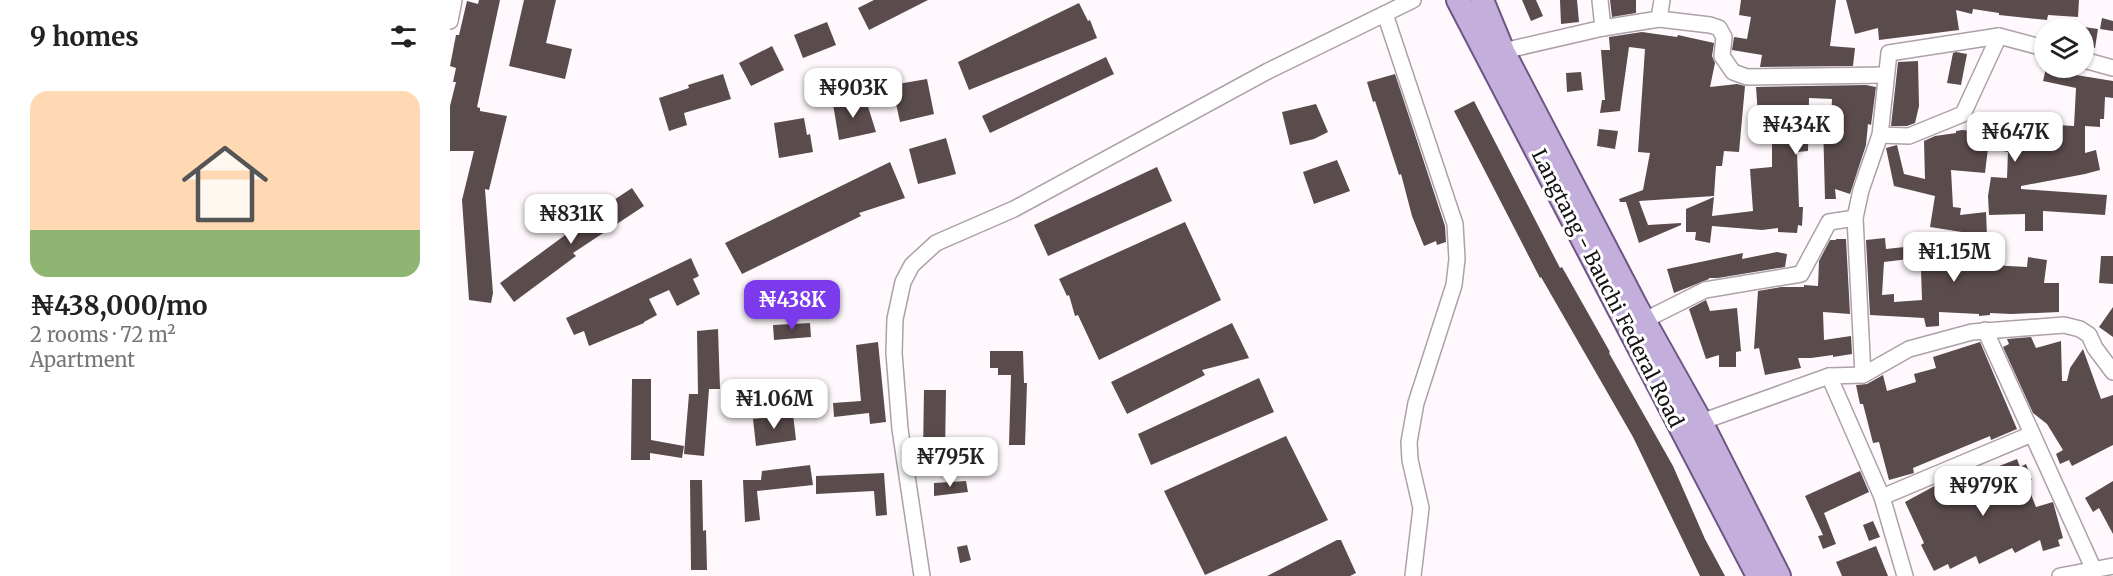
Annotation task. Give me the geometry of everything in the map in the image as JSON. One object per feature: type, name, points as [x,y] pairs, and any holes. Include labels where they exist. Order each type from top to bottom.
[{"type":"main road","name":"Langtang - Bauchi Federal Road","points":[[1458,0],[1758,576]]},
{"type":"main road","points":[[1482,0],[1503,51],[1701,422],[1779,576]]},
{"type":"street","points":[[450,21],[454,0]]},
{"type":"street","points":[[922,576],[900,429],[894,353],[895,320],[903,282],[912,265],[936,243],[1014,209],[1268,71],[1413,0]]},
{"type":"street","points":[[1600,0],[1603,28]]},
{"type":"street","points":[[1659,19],[1662,0]]},
{"type":"street","points":[[1385,14],[1455,224],[1457,259],[1454,285],[1416,402],[1409,442],[1410,460],[1421,508],[1413,576]]},
{"type":"street","points":[[1503,51],[1603,28],[1659,19],[1719,28],[1724,38],[1722,56],[1733,72],[1747,77],[1886,75]]},
{"type":"street","points":[[1880,135],[1910,136],[1963,114],[1999,36]]},
{"type":"street","points":[[1863,375],[1855,218],[1861,190],[1880,135],[1889,53],[1999,36],[2034,45]]},
{"type":"street","points":[[2094,63],[2113,68]]},
{"type":"street","points":[[1645,320],[1705,290],[1800,274],[1829,222],[1855,218]]},
{"type":"street","points":[[1701,422],[1829,376],[1863,375],[1910,349],[1985,330],[2064,325],[2080,329],[2090,335],[2095,348],[2113,372]]},
{"type":"street","points":[[1985,330],[2094,570]]},
{"type":"street","points":[[1829,376],[1882,497],[1905,576]]},
{"type":"street","points":[[1882,497],[2032,434]]},
{"type":"street","points":[[2062,576],[2113,566]]},
{"type":"building","points":[[479,0],[500,0],[477,107],[480,111],[507,116],[489,190],[485,189],[493,293],[491,303],[469,300],[462,200],[474,151],[450,151],[450,106],[456,82],[453,82],[456,68],[450,66],[456,35],[459,35],[467,1],[478,4]]},
{"type":"building","points":[[524,0],[556,0],[546,43],[572,49],[565,79],[509,66]]},
{"type":"building","points":[[874,0],[928,0],[869,30],[858,8]]},
{"type":"building","points":[[1522,0],[1536,0],[1543,16],[1531,21]]},
{"type":"building","points":[[1560,0],[1577,0],[1579,22],[1561,24]]},
{"type":"building","points":[[1610,0],[1636,0],[1636,13],[1612,17]]},
{"type":"building","points":[[1741,0],[1836,0],[1830,46],[1855,48],[1853,66],[1760,67],[1762,55],[1732,50],[1734,37],[1747,39],[1751,17],[1739,15]]},
{"type":"building","points":[[1846,0],[2079,0],[2078,17],[2048,15],[2047,18],[2034,19],[1999,15],[1999,13],[1973,9],[1972,14],[1956,10],[1959,30],[1879,40],[1878,28],[1855,34]]},
{"type":"building","points":[[1079,3],[1088,21],[1090,20],[1097,38],[969,90],[958,62]]},
{"type":"building","points":[[2102,18],[2113,21],[2113,31],[2100,29]]},
{"type":"building","points":[[827,22],[836,45],[803,58],[794,35]]},
{"type":"building","points":[[2094,28],[2098,29],[2094,48]]},
{"type":"building","points":[[1642,32],[1677,37],[1678,35],[1714,43],[1712,56],[1715,63],[1710,87],[1737,84],[1745,86],[1739,152],[1724,151],[1722,166],[1716,166],[1714,196],[1639,201],[1648,225],[1681,223],[1681,225],[1639,243],[1626,202],[1620,202],[1619,199],[1643,190],[1650,153],[1638,152],[1645,49],[1629,47],[1620,111],[1600,113],[1602,100],[1605,100],[1601,50],[1610,50],[1609,37]]},
{"type":"building","points":[[772,46],[784,70],[751,86],[739,63]]},
{"type":"building","points":[[1953,53],[1967,54],[1961,85],[1947,83]]},
{"type":"building","points":[[1106,57],[1114,74],[990,133],[982,116]]},
{"type":"building","points":[[1918,61],[1919,106],[1915,123],[1907,126],[1891,126],[1898,62]]},
{"type":"building","points":[[1581,72],[1583,90],[1567,92],[1566,73]]},
{"type":"building","points":[[723,74],[731,99],[684,113],[687,125],[669,131],[659,98],[689,88],[688,85]]},
{"type":"building","points":[[1395,74],[1445,226],[1446,242],[1437,245],[1436,241],[1424,246],[1412,216],[1401,174],[1399,175],[1367,82]]},
{"type":"building","points":[[2044,78],[2094,78],[2113,81],[2113,98],[2105,97],[2104,119],[2100,119],[2100,127],[2085,126],[2085,153],[2096,150],[2100,170],[2021,186],[2021,189],[2107,195],[2105,215],[2043,211],[2043,231],[2025,231],[2025,214],[1989,215],[1988,196],[1991,177],[2007,178],[2008,152],[1988,148],[1985,173],[1951,170],[1953,207],[1961,208],[1960,215],[1986,212],[1987,236],[1930,227],[1935,196],[1894,186],[1886,148],[1897,145],[1904,174],[1925,179],[1924,141],[1935,136],[1962,130],[1986,132],[1986,128],[2022,127],[2022,123],[2074,126],[2076,88],[2043,81]]},
{"type":"building","points":[[927,79],[934,114],[900,122],[892,85]]},
{"type":"building","points":[[1866,85],[1876,87],[1871,125],[1868,124],[1866,145],[1850,194],[1835,189],[1836,199],[1825,199],[1823,122],[1831,121],[1832,99],[1809,98],[1808,151],[1797,152],[1799,207],[1803,207],[1802,226],[1798,225],[1797,233],[1778,232],[1778,228],[1762,230],[1712,226],[1710,243],[1695,240],[1696,232],[1686,232],[1686,209],[1714,197],[1712,216],[1753,211],[1750,169],[1772,167],[1772,143],[1760,144],[1756,87]]},
{"type":"building","points":[[865,97],[876,132],[839,140],[833,104]]},
{"type":"building","points":[[1474,101],[1560,268],[1562,267],[1673,466],[1705,539],[1725,576],[1700,576],[1633,437],[1540,278],[1454,111]]},
{"type":"building","points":[[1316,104],[1328,132],[1314,139],[1290,145],[1282,112]]},
{"type":"building","points":[[804,118],[813,152],[779,158],[774,123]]},
{"type":"building","points":[[1599,129],[1618,131],[1615,149],[1597,146]]},
{"type":"building","points":[[946,138],[956,174],[918,184],[909,149]]},
{"type":"building","points":[[1337,160],[1350,191],[1314,204],[1303,172]]},
{"type":"building","points":[[890,162],[905,198],[859,213],[861,216],[742,274],[725,243]]},
{"type":"building","points":[[1157,167],[1172,201],[1048,256],[1034,225]]},
{"type":"building","points":[[632,188],[644,206],[573,253],[576,256],[514,302],[500,283],[568,233],[567,231]]},
{"type":"building","points":[[1185,222],[1221,300],[1099,360],[1078,315],[1075,316],[1069,295],[1067,296],[1059,279]]},
{"type":"building","points":[[1885,238],[1886,249],[1923,245],[1925,251],[1988,242],[1990,265],[2027,267],[2028,257],[2047,260],[2044,283],[2059,283],[2059,312],[1990,313],[1990,315],[1979,316],[1979,314],[1939,312],[1939,326],[1926,327],[1924,318],[1870,315],[1866,240]],"holes":[[[1917,258],[1921,270],[1922,300],[1894,302],[1894,294],[1882,295],[1884,262]]]},
{"type":"building","points":[[1846,239],[1850,314],[1823,312],[1824,340],[1851,336],[1852,354],[1798,358],[1801,368],[1765,375],[1759,348],[1754,349],[1758,291],[1781,287],[1804,287],[1804,285],[1818,286],[1819,261],[1830,240]]},
{"type":"building","points":[[1777,252],[1787,254],[1785,267],[1709,278],[1674,293],[1667,269],[1743,253],[1742,259]]},
{"type":"building","points":[[2101,256],[2113,256],[2113,284],[2099,283]]},
{"type":"building","points":[[691,258],[699,276],[693,279],[700,294],[677,306],[669,290],[649,299],[657,315],[644,323],[589,346],[584,331],[574,335],[566,318]]},
{"type":"building","points":[[781,289],[784,301],[758,306],[756,294]]},
{"type":"building","points":[[824,292],[828,316],[807,319],[804,295]]},
{"type":"building","points":[[1706,300],[1710,311],[1737,308],[1741,351],[1736,352],[1736,367],[1719,367],[1719,355],[1706,359],[1689,309]]},
{"type":"building","points":[[2113,307],[2113,337],[2099,327]]},
{"type":"building","points":[[810,323],[811,337],[774,340],[773,325]]},
{"type":"building","points":[[1232,323],[1249,358],[1202,370],[1205,375],[1127,414],[1111,382]]},
{"type":"building","points":[[718,329],[720,389],[709,389],[704,456],[684,454],[689,394],[698,394],[697,331]]},
{"type":"building","points":[[2031,337],[2036,348],[2061,341],[2062,381],[2067,381],[2070,368],[2083,349],[2101,399],[2113,395],[2113,445],[2072,466],[2069,460],[2060,464],[2056,454],[2063,450],[2047,424],[2033,413],[2003,347],[2009,344],[2007,339]]},
{"type":"building","points":[[878,342],[886,422],[870,424],[869,413],[834,417],[833,403],[861,401],[856,345]]},
{"type":"building","points":[[1980,342],[2017,429],[1991,440],[1990,436],[1913,468],[1914,473],[1889,480],[1879,442],[1873,443],[1856,385],[1867,384],[1883,375],[1887,391],[1916,382],[1914,374],[1936,368],[1933,357]]},
{"type":"building","points":[[990,351],[1023,351],[1024,383],[1027,383],[1025,445],[1009,445],[1011,375],[998,375],[998,368],[990,368]]},
{"type":"building","points":[[1259,378],[1274,412],[1151,465],[1138,434]]},
{"type":"building","points":[[632,379],[651,379],[651,440],[684,446],[682,458],[650,453],[650,460],[631,460]]},
{"type":"building","points":[[924,390],[946,390],[945,453],[923,453]]},
{"type":"building","points":[[793,414],[796,440],[756,446],[753,419]]},
{"type":"building","points":[[1286,436],[1328,520],[1205,575],[1164,491]]},
{"type":"building","points":[[2017,459],[2020,467],[2026,464],[2032,480],[2026,482],[2036,507],[2053,502],[2063,538],[2058,540],[2060,546],[2043,551],[2040,540],[2015,553],[2012,548],[1979,564],[1976,556],[1950,569],[1948,564],[1934,571],[1921,545],[1924,543],[1905,502],[1940,483],[1942,488],[1978,472],[1979,474]]},
{"type":"building","points":[[810,465],[813,485],[757,491],[760,520],[745,522],[743,480],[761,480],[762,471]]},
{"type":"building","points":[[1860,471],[1869,492],[1824,513],[1836,544],[1823,549],[1818,536],[1823,535],[1805,496]]},
{"type":"building","points":[[884,473],[887,515],[876,516],[874,491],[816,494],[816,476]]},
{"type":"building","points":[[690,480],[702,480],[703,531],[706,530],[707,570],[691,570]]},
{"type":"building","points":[[966,481],[968,492],[934,496],[934,483]]},
{"type":"building","points":[[2113,481],[2113,534],[2099,508],[2093,512],[2085,498]]},
{"type":"building","points":[[1873,521],[1880,537],[1869,541],[1863,525]]},
{"type":"building","points":[[1341,540],[1356,573],[1350,576],[1267,576]]},
{"type":"building","points":[[967,545],[971,560],[960,563],[957,547]]},
{"type":"building","points":[[1876,546],[1888,576],[1842,576],[1836,562]]}]
